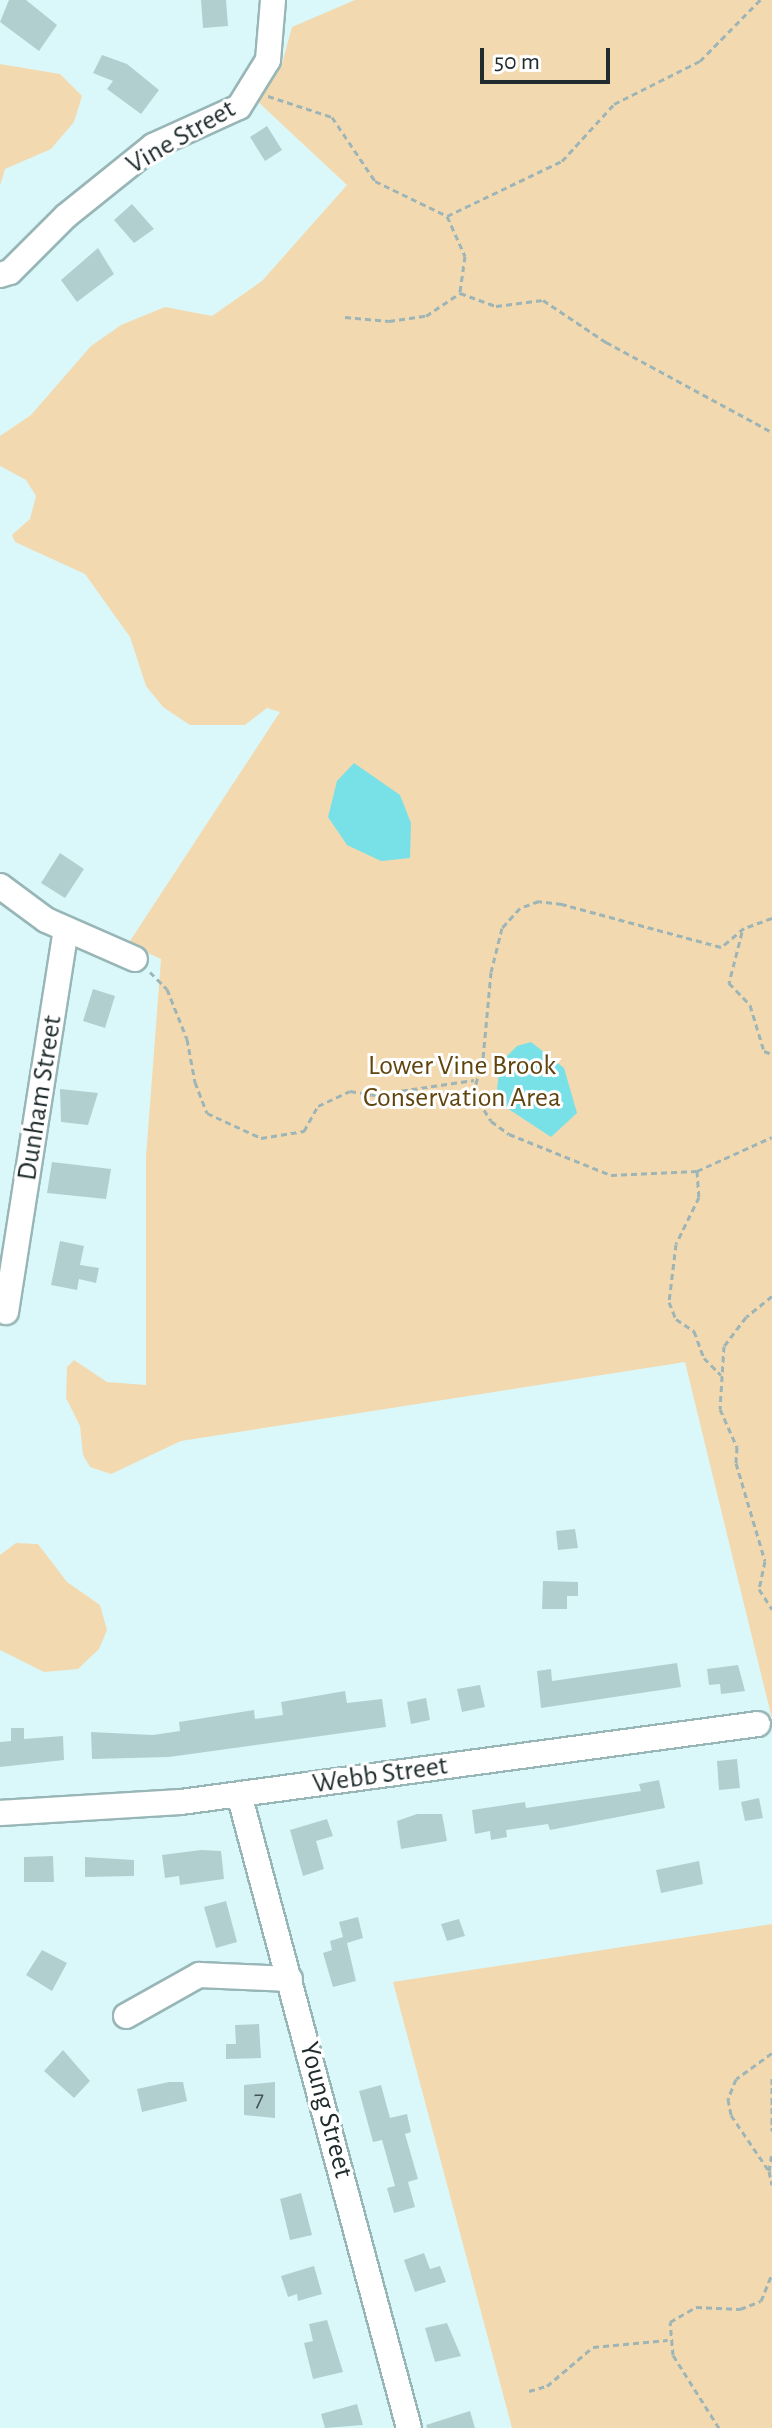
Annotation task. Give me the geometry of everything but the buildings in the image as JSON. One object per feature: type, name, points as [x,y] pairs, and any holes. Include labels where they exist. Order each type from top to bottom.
[{"type":"street","name":"Vine Street","points":[[0,275],[10,272],[66,216],[153,146],[239,107],[253,91],[268,60],[273,0]]},
{"type":"street","points":[[0,886],[66,930],[135,959]]},
{"type":"street","name":"Dunham Street","points":[[6,1312],[66,930]]},
{"type":"street","name":"Webb Street","points":[[0,1813],[239,1794],[758,1724]]},
{"type":"street","name":"Young Street","points":[[239,1794],[409,2428]]},
{"type":"street","points":[[126,2016],[199,1975],[290,1979]]},
{"type":"path","points":[[447,216],[562,161],[614,104],[700,61],[760,0]]},
{"type":"path","points":[[253,91],[332,117],[375,181],[447,216],[465,256],[460,293],[426,316],[389,321],[345,317]]},
{"type":"path","points":[[460,293],[496,306],[543,300],[606,342],[772,432]]},
{"type":"path","points":[[772,918],[744,928],[721,947],[539,901],[520,908],[502,928],[483,1059],[474,1080],[473,1093],[491,1121],[541,1151],[611,1175],[697,1171],[772,1137]]},
{"type":"path","points":[[744,928],[729,983],[750,1005],[764,1051],[772,1054]]},
{"type":"path","points":[[135,959],[167,989],[187,1039],[207,1113],[233,1128],[261,1138],[304,1131],[318,1106],[350,1091],[372,1095],[474,1080]]},
{"type":"path","points":[[697,1171],[699,1197],[676,1244],[669,1302],[676,1319],[694,1331],[704,1358],[721,1375]]},
{"type":"path","points":[[772,1296],[746,1317],[724,1346],[720,1409],[737,1447],[736,1463],[765,1561],[759,1589],[772,1609]]},
{"type":"path","points":[[769,2171],[731,2115],[728,2099],[736,2079],[772,2053]]},
{"type":"path","points":[[772,2078],[772,2131]]},
{"type":"path","points":[[772,2152],[769,2171],[772,2185]]},
{"type":"path","points":[[719,2428],[668,2340],[670,2322],[696,2307],[740,2309],[761,2301],[772,2274]]},
{"type":"path","points":[[529,2391],[547,2386],[593,2347],[668,2340]]},
{"type":"green space","name":"Lower Vine Brook Conservation Area","points":[[355,0],[772,0],[772,1719],[685,1362],[181,1441],[111,1474],[90,1467],[83,1455],[80,1426],[66,1398],[67,1367],[74,1360],[107,1382],[146,1385],[146,1157],[161,959],[128,944],[280,712],[267,708],[245,725],[190,725],[163,707],[146,686],[130,637],[85,574],[15,542],[12,535],[30,519],[36,496],[26,480],[0,466],[0,436],[31,415],[91,346],[121,325],[165,307],[212,316],[262,281],[347,185],[255,99],[281,67],[292,27]]},
{"type":"green space","points":[[0,64],[60,74],[82,96],[74,122],[51,149],[5,169],[0,186]]},
{"type":"green space","points":[[16,1543],[38,1544],[67,1582],[100,1605],[107,1630],[99,1649],[78,1669],[44,1672],[0,1650],[0,1555]]},
{"type":"green space","points":[[772,1924],[772,2428],[512,2428],[393,1982]]},
{"type":"water","points":[[354,763],[400,795],[411,823],[410,858],[381,861],[347,845],[328,817],[337,781]]},
{"type":"water","points":[[531,1042],[564,1068],[577,1113],[551,1137],[507,1108],[497,1089],[500,1063],[517,1046]]}]
